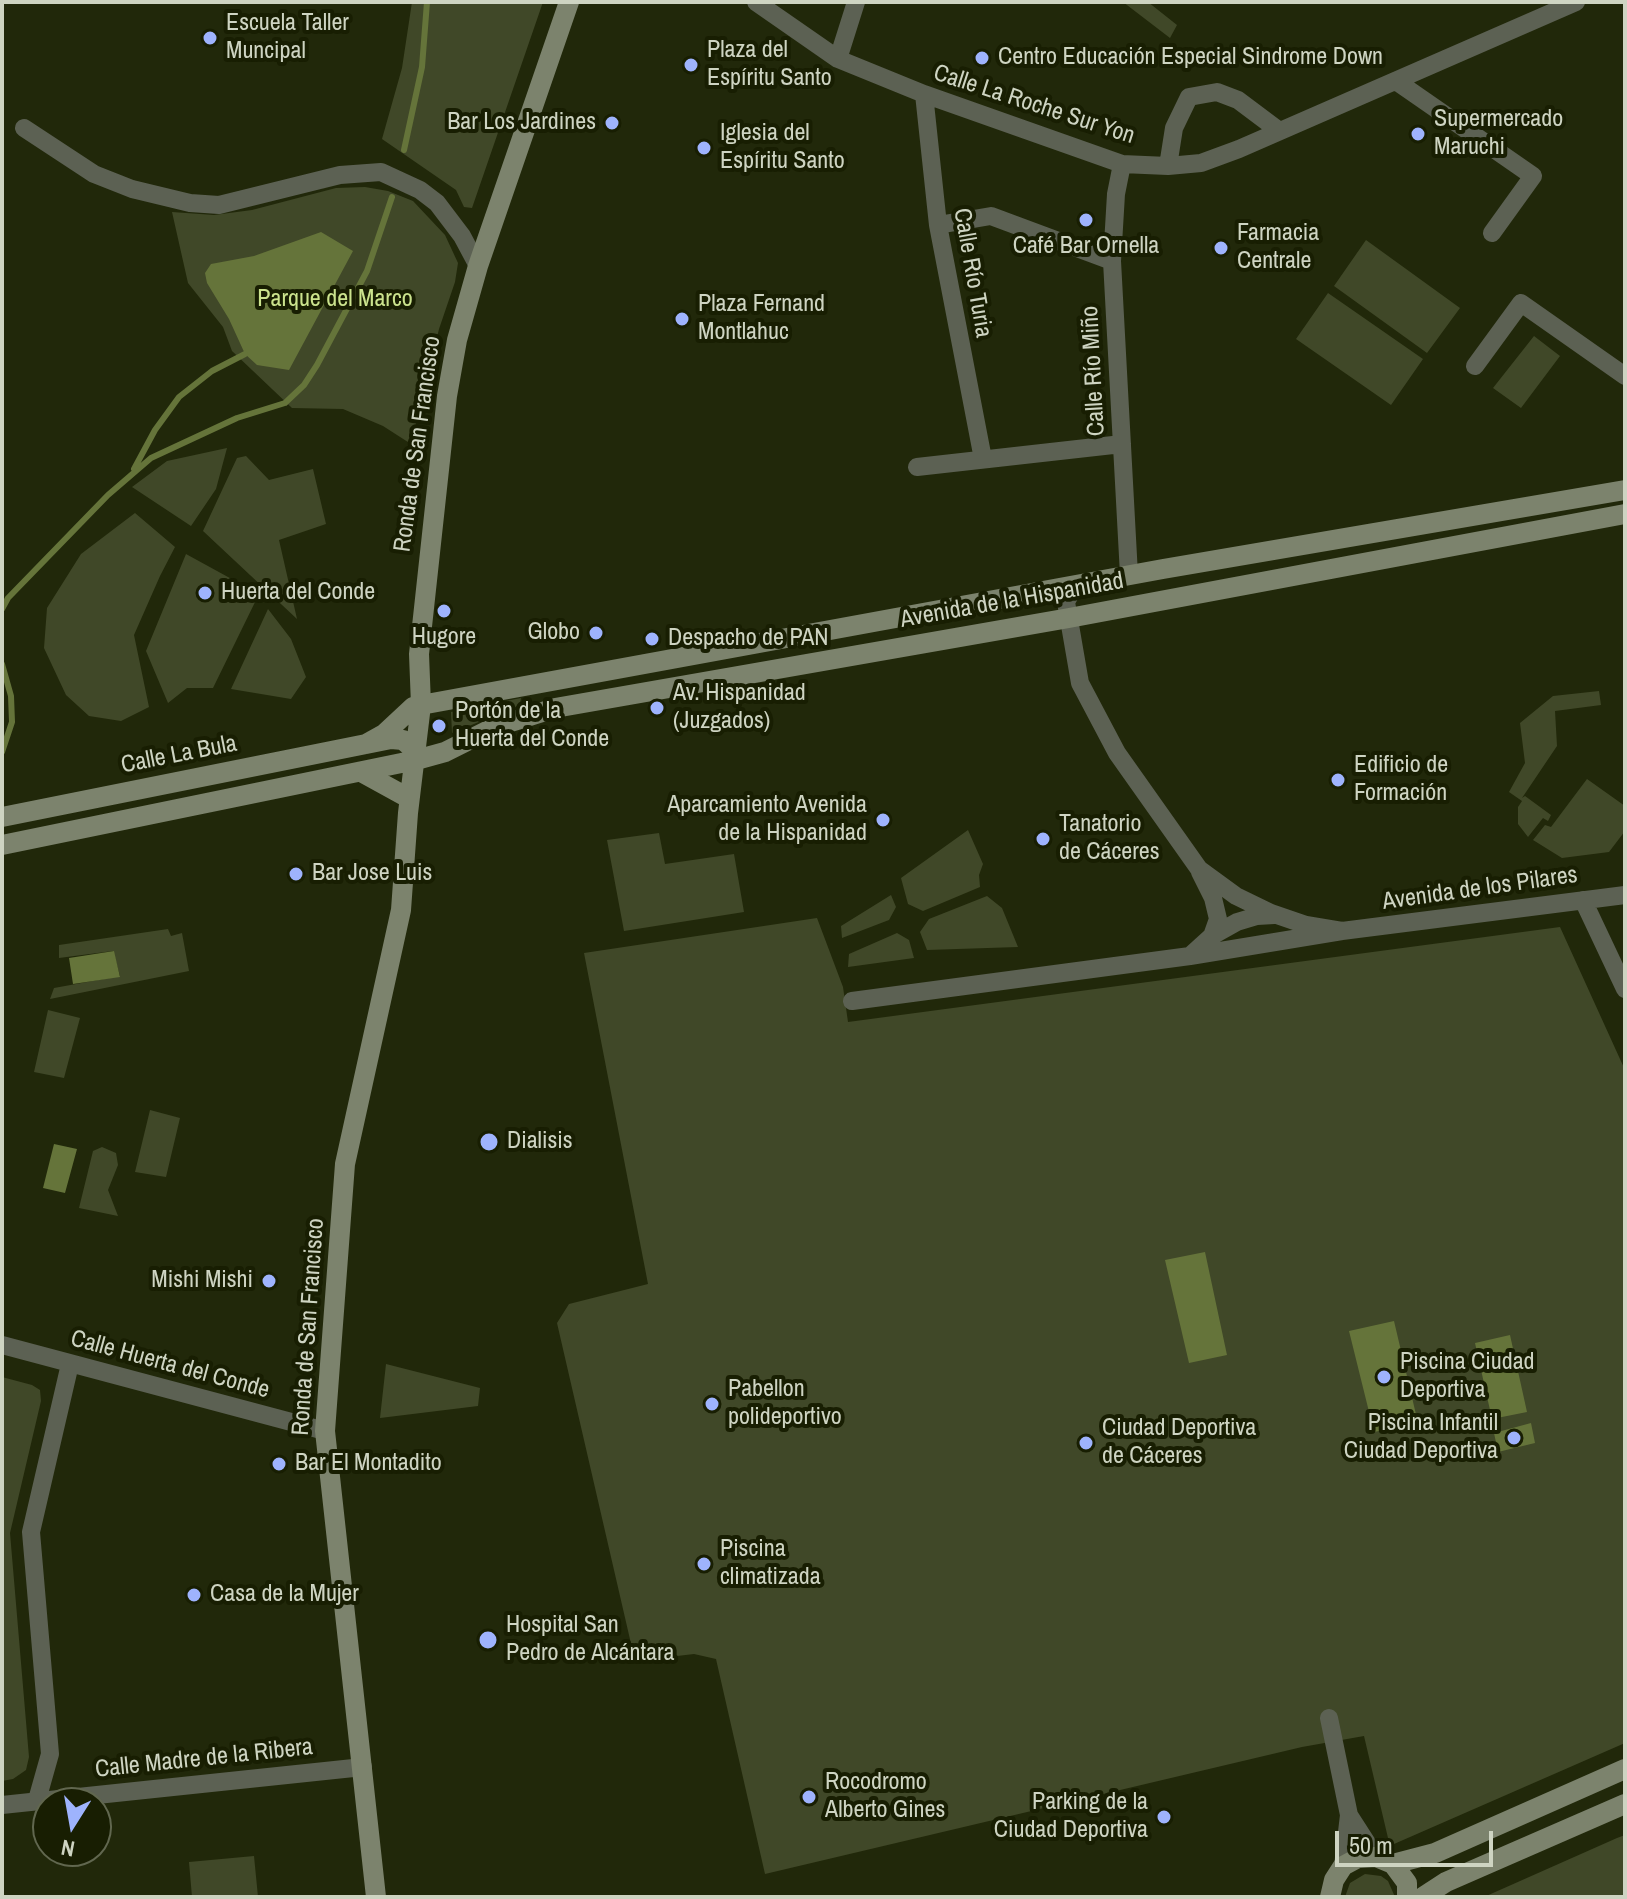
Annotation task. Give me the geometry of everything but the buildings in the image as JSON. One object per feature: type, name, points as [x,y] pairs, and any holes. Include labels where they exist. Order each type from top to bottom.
[{"type":"main road","name":"Ronda de San Francisco","points":[[376,1897],[325,1431],[345,1164],[401,910],[408,762],[447,396],[457,340],[478,266],[569,2]]},
{"type":"main road","name":"Avenida de la Hispanidad","points":[[414,708],[554,679],[1129,575],[1625,490]]},
{"type":"main road","name":"Avenida de la Hispanidad","points":[[408,762],[445,752],[495,727],[555,708],[1619,518]]},
{"type":"main road","name":"Ronda de San Francisco","points":[[403,740],[414,708]]},
{"type":"main road","name":"Calle La Bula","points":[[366,744],[384,734],[414,708]]},
{"type":"main road","name":"Calle La Bula","points":[[2,817],[391,739],[403,740]]},
{"type":"main road","points":[[2,845],[408,762],[411,747],[403,740]]},
{"type":"main road","points":[[363,773],[405,804]]},
{"type":"main road","points":[[1330,1897],[1334,1880],[1343,1866],[1358,1858],[1384,1860],[1435,1853],[1625,1769]]},
{"type":"main road","points":[[1423,1897],[1446,1882],[1625,1804]]},
{"type":"main road","points":[[1384,1860],[1407,1883],[1407,1897]]},
{"type":"street","name":"Calle La Roche Sur Yon","points":[[756,2],[838,59],[924,94],[1122,164],[1168,166],[1201,163],[1239,149],[1576,2]]},
{"type":"street","points":[[838,59],[856,2]]},
{"type":"street","points":[[1396,81],[1533,176],[1492,233]]},
{"type":"street","points":[[1168,166],[1169,143],[1189,97],[1217,92],[1238,100],[1278,130]]},
{"type":"street","name":"Calle Río Turia","points":[[924,94],[938,225],[983,459]]},
{"type":"street","points":[[29,132],[94,174],[132,189],[190,203],[219,205],[340,175],[381,172],[402,180],[437,203],[462,236],[478,266]]},
{"type":"street","name":"Calle Río Miño","points":[[1122,164],[1116,194],[1112,261],[1129,575]]},
{"type":"street","points":[[938,225],[991,216],[1112,261]]},
{"type":"street","points":[[1475,366],[1521,303],[1625,376]]},
{"type":"street","points":[[917,467],[1122,444]]},
{"type":"street","points":[[1074,587],[1066,602],[1080,683],[1117,753],[1199,869],[1213,898],[1218,919],[1212,936]]},
{"type":"street","points":[[554,679],[555,708]]},
{"type":"street","points":[[1199,869],[1242,899],[1276,915],[1306,925],[1342,931]]},
{"type":"street","name":"Avenida de los Pilares","points":[[852,1001],[1190,956],[1342,931],[1625,895]]},
{"type":"street","points":[[1232,949],[1249,930],[1250,918],[1242,899]]},
{"type":"street","points":[[1583,900],[1625,989]]},
{"type":"street","points":[[1190,956],[1212,936],[1237,922],[1276,915]]},
{"type":"street","name":"Calle Huerta del Conde","points":[[2,1345],[325,1431]]},
{"type":"street","points":[[41,1787],[50,1754],[31,1532],[70,1364]]},
{"type":"street","points":[[1329,1718],[1349,1815],[1343,1866]]},
{"type":"street","name":"Calle Madre de la Ribera","points":[[112,1792],[363,1767]]},
{"type":"street","name":"Calle Madre de la Ribera","points":[[2,1805],[32,1801]]},
{"type":"street","points":[[1349,1815],[1384,1860]]},
{"type":"green space","points":[[412,2],[543,2],[472,208],[464,207],[456,190],[382,139],[402,68]]},
{"type":"green space","points":[[1123,2],[1148,2],[1177,25],[1170,38]]},
{"type":"green space","name":"Parque del Marco","points":[[365,187],[388,191],[413,201],[445,235],[458,263],[411,444],[383,426],[343,409],[292,408],[232,351],[223,327],[188,283],[172,212],[214,215],[252,210],[336,188]]},
{"type":"green space","points":[[1366,240],[1460,308],[1427,353],[1334,286]]},
{"type":"green space","points":[[1328,293],[1423,359],[1391,405],[1296,339]]},
{"type":"green space","points":[[1534,336],[1560,356],[1521,408],[1493,388]]},
{"type":"green space","points":[[227,448],[216,489],[191,526],[132,487],[167,461]]},
{"type":"green space","points":[[246,456],[269,480],[313,469],[326,524],[279,540],[297,619],[203,531],[237,458]]},
{"type":"green space","points":[[135,513],[175,547],[134,635],[149,707],[121,721],[89,716],[66,695],[44,648],[47,608],[81,554]]},
{"type":"green space","points":[[186,554],[259,594],[213,688],[187,688],[168,703],[146,651]]},
{"type":"green space","points":[[268,609],[291,639],[306,677],[291,699],[231,689]]},
{"type":"green space","points":[[1599,691],[1601,705],[1555,711],[1557,746],[1522,798],[1525,796],[1551,815],[1548,821],[1543,818],[1528,837],[1518,824],[1518,807],[1522,801],[1509,792],[1525,763],[1520,723],[1553,696]]},
{"type":"green space","points":[[521,698],[520,705],[452,733],[451,712]]},
{"type":"green space","points":[[1587,779],[1625,806],[1625,831],[1609,852],[1562,858],[1533,840],[1545,825],[1551,827]]},
{"type":"green space","points":[[968,830],[983,864],[979,875],[980,887],[923,911],[908,904],[901,878]]},
{"type":"green space","points":[[659,833],[665,864],[734,854],[744,912],[624,931],[607,840]]},
{"type":"green space","points":[[891,895],[896,907],[889,920],[842,938],[841,926]]},
{"type":"green space","points":[[987,896],[1002,908],[1018,947],[927,950],[920,932],[929,919]]},
{"type":"green space","name":"Ciudad Deportiva de Cáceres","points":[[817,918],[843,987],[848,1022],[1560,927],[1625,1070],[1625,1743],[1394,1844],[1388,1838],[1364,1736],[1302,1747],[765,1874],[716,1659],[694,1654],[635,1661],[557,1323],[569,1304],[648,1284],[584,953]]},
{"type":"green space","points":[[168,929],[171,936],[182,933],[189,971],[50,999],[54,988],[120,976],[113,951],[59,958],[59,945]]},
{"type":"green space","points":[[897,933],[909,940],[914,958],[848,967],[849,954]]},
{"type":"green space","points":[[48,1010],[80,1018],[64,1078],[34,1072]]},
{"type":"green space","points":[[150,1110],[180,1118],[166,1177],[135,1172]]},
{"type":"green space","points":[[102,1147],[116,1153],[118,1165],[108,1190],[118,1216],[79,1208],[93,1151]]},
{"type":"green space","points":[[386,1364],[480,1388],[478,1406],[380,1418]]},
{"type":"green space","points":[[2,1377],[32,1385],[40,1390],[41,1401],[10,1533],[29,1757],[26,1770],[13,1779],[2,1781]]},
{"type":"green space","points":[[1625,1835],[1625,1897],[1484,1897],[1617,1838]]},
{"type":"green space","points":[[254,1856],[258,1897],[192,1897],[189,1862]]},
{"type":"green space","points":[[1365,1874],[1381,1876],[1388,1881],[1395,1897],[1345,1897],[1350,1883]]},
{"type":"shaded area","points":[[321,232],[353,251],[289,370],[257,365],[245,354],[229,319],[207,283],[205,273],[211,264],[254,256]]},
{"type":"shaded area","points":[[114,951],[120,977],[73,984],[69,958]]},
{"type":"shaded area","points":[[54,1144],[77,1149],[65,1193],[43,1188]]},
{"type":"shaded area","points":[[1205,1252],[1227,1355],[1189,1363],[1165,1260]]},
{"type":"shaded area","name":"Piscina Ciudad Deportiva","points":[[1394,1321],[1418,1423],[1374,1432],[1349,1331]]},
{"type":"shaded area","name":"Piscina Ciudad Deportiva","points":[[1510,1335],[1527,1412],[1492,1419],[1475,1343]]},
{"type":"shaded area","name":"Piscina Infantil Ciudad Deportiva","points":[[1531,1423],[1535,1443],[1498,1452],[1494,1433]]},
{"type":"waterway","points":[[404,150],[422,67],[427,2]]},
{"type":"waterway","points":[[2,609],[8,598],[108,495],[151,458],[237,418],[285,403],[304,385],[367,271],[392,197]]},
{"type":"waterway","points":[[134,469],[155,430],[179,397],[212,371],[245,354]]},
{"type":"waterway","points":[[2,664],[11,696],[12,722],[2,752]]},
{"type":"place","name":"Escuela Taller Muncipal","points":[[210,38]]},
{"type":"place","name":"Centro Educación Especial Sindrome Down","points":[[982,58]]},
{"type":"place","name":"Plaza del Espíritu Santo","points":[[691,65]]},
{"type":"place","name":"Bar Los Jardines","points":[[612,123]]},
{"type":"place","name":"Supermercado Maruchi","points":[[1418,134]]},
{"type":"place","name":"Iglesia del Espíritu Santo","points":[[704,148]]},
{"type":"place","name":"Café Bar Ornella","points":[[1086,220]]},
{"type":"place","name":"Farmacia Centrale","points":[[1221,248]]},
{"type":"place","name":"Plaza Fernand Montlahuc","points":[[682,319]]},
{"type":"place","name":"Huerta del Conde","points":[[205,593]]},
{"type":"place","name":"Hugore","points":[[444,611]]},
{"type":"place","name":"Globo","points":[[596,633]]},
{"type":"place","name":"Despacho de PAN","points":[[652,639]]},
{"type":"place","name":"Av. Hispanidad (Juzgados)","points":[[657,708]]},
{"type":"place","name":"Portón de la Huerta del Conde","points":[[439,726]]},
{"type":"place","name":"Edificio de Formación","points":[[1338,780]]},
{"type":"place","name":"Aparcamiento Avenida de la Hispanidad","points":[[883,820]]},
{"type":"place","name":"Tanatorio de Cáceres","points":[[1043,839]]},
{"type":"place","name":"Bar Jose Luis","points":[[296,874]]},
{"type":"place","name":"Dialisis","points":[[489,1142]]},
{"type":"place","name":"Mishi Mishi","points":[[269,1281]]},
{"type":"place","name":"Piscina Ciudad Deportiva","points":[[1384,1377]]},
{"type":"place","name":"Pabellon polideportivo","points":[[712,1404]]},
{"type":"place","name":"Piscina Infantil Ciudad Deportiva","points":[[1514,1438]]},
{"type":"place","name":"Ciudad Deportiva de Cáceres","points":[[1086,1443]]},
{"type":"place","name":"Bar El Montadito","points":[[279,1464]]},
{"type":"place","name":"Piscina climatizada","points":[[704,1564]]},
{"type":"place","name":"Casa de la Mujer","points":[[194,1595]]},
{"type":"place","name":"Hospital San Pedro de Alcántara","points":[[488,1640]]},
{"type":"place","name":"Rocodromo Alberto Gines","points":[[809,1797]]},
{"type":"place","name":"Parking de la Ciudad Deportiva","points":[[1164,1817]]}]
